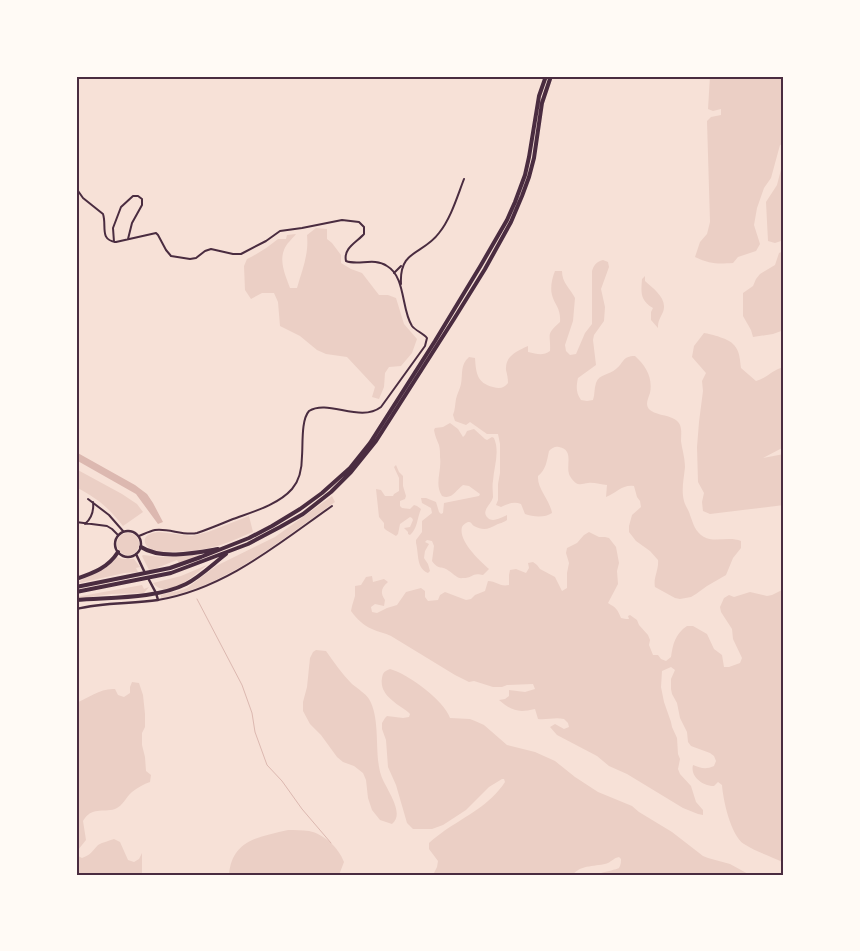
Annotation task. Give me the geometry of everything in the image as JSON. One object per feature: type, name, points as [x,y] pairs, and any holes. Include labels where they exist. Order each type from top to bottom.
[{"type":"highway","points":[[76,587],[170,568],[249,538],[309,503],[344,474],[370,443],[435,341],[482,265],[511,211],[527,166],[538,104],[546,76]]},
{"type":"highway","points":[[76,592],[172,574],[232,550],[280,528],[303,514],[324,498],[352,472],[376,442],[479,278],[515,214],[532,167],[542,103],[551,76]]},
{"type":"highway","points":[[141,547],[155,553],[176,554],[225,547]]},
{"type":"highway","points":[[76,600],[141,596],[175,588],[189,583],[232,550]]},
{"type":"highway","points":[[76,580],[104,567],[118,552]]},
{"type":"street","points":[[394,273],[409,257],[438,235],[450,214],[464,179]]},
{"type":"street","points":[[76,188],[83,198],[104,214],[105,234],[106,238],[110,241],[114,242],[156,233],[172,256],[190,259],[196,258],[211,249],[241,254],[266,241],[280,231],[346,220],[359,222],[364,227],[365,232],[347,250],[346,261],[378,262],[388,266],[401,286]]},
{"type":"street","points":[[114,242],[114,226],[121,207],[133,196],[138,196],[142,200],[142,205],[132,223],[128,239]]},
{"type":"street","points":[[139,536],[160,530],[190,534],[197,533],[263,508],[280,499],[296,484],[301,467],[305,418],[308,411],[317,407],[364,413],[373,412],[381,407],[427,342],[426,336],[418,332],[411,323],[402,299],[402,266]]},
{"type":"street","points":[[88,499],[109,515],[123,531]]},
{"type":"street","points":[[85,524],[92,515],[93,502]]},
{"type":"street","points":[[76,609],[158,600],[179,596],[218,582],[270,550],[332,506]]},
{"type":"street","points":[[76,522],[107,526],[118,535]]},
{"type":"street","points":[[131,530],[139,536],[142,542],[136,554],[126,557],[118,552],[115,544],[118,535],[123,531],[131,530]]},
{"type":"street","points":[[136,554],[158,600]]},
{"type":"shaded area","points":[[710,76],[784,76],[784,144],[780,145],[771,178],[764,188],[757,208],[754,225],[760,244],[756,251],[738,257],[733,263],[714,263],[695,257],[700,242],[707,234],[710,222],[707,121],[711,117],[721,115],[721,109],[713,111],[708,109]]},
{"type":"shaded area","points":[[784,158],[784,240],[775,243],[768,241],[766,202],[777,185]]},
{"type":"shaded area","points":[[316,228],[327,229],[327,239],[341,255],[341,263],[362,273],[379,295],[388,295],[396,298],[404,324],[417,339],[412,353],[401,366],[389,367],[385,373],[384,387],[379,399],[372,397],[375,387],[347,357],[326,354],[317,350],[300,336],[280,326],[278,302],[274,293],[262,293],[251,299],[245,290],[244,266],[247,259],[278,239],[286,239],[287,235],[296,234],[285,248],[282,259],[290,288],[297,288],[306,256],[307,235]]},
{"type":"shaded area","points":[[784,251],[784,330],[753,337],[743,316],[743,293],[753,286],[760,274],[775,265],[779,253]]},
{"type":"shaded area","points":[[603,260],[608,262],[609,267],[601,289],[605,307],[604,321],[594,335],[593,340],[596,365],[578,378],[577,390],[579,397],[581,400],[593,400],[597,380],[619,367],[625,359],[635,356],[645,368],[649,377],[651,388],[647,404],[649,408],[652,411],[673,418],[680,425],[685,464],[683,497],[698,533],[708,539],[741,541],[741,548],[733,558],[726,575],[691,597],[675,598],[655,587],[658,560],[650,551],[636,541],[629,532],[632,515],[641,507],[634,486],[623,488],[606,497],[607,485],[578,484],[573,481],[569,474],[568,454],[564,449],[556,447],[549,451],[544,468],[538,476],[539,485],[552,513],[542,516],[528,515],[525,514],[521,504],[516,503],[501,507],[496,505],[500,473],[498,434],[487,434],[470,422],[466,425],[455,421],[453,415],[456,397],[461,384],[463,366],[469,357],[475,358],[478,377],[484,383],[500,388],[508,383],[506,365],[513,355],[528,346],[528,352],[542,354],[550,351],[551,332],[560,322],[559,310],[551,292],[555,271],[562,271],[565,282],[575,298],[573,321],[565,345],[566,351],[570,355],[576,354],[585,333],[592,324],[592,271],[596,264]]},
{"type":"shaded area","points":[[645,276],[645,281],[664,303],[658,328],[651,320],[653,308],[642,296],[642,279]]},
{"type":"shaded area","points":[[704,333],[720,337],[732,343],[739,353],[741,368],[756,381],[784,367],[784,447],[763,458],[784,454],[784,505],[710,514],[703,511],[704,493],[698,482],[697,447],[703,391],[702,381],[706,373],[692,357],[694,346]]},
{"type":"shaded area","points":[[450,423],[458,429],[463,437],[467,431],[474,429],[487,440],[492,437],[494,438],[497,454],[493,497],[485,513],[492,520],[507,515],[507,520],[488,528],[477,528],[469,522],[462,526],[463,538],[466,544],[475,556],[489,569],[483,575],[477,574],[466,578],[457,577],[447,569],[434,564],[432,561],[434,546],[432,541],[427,540],[425,542],[429,544],[424,558],[430,571],[428,573],[424,571],[421,568],[416,543],[422,532],[422,521],[432,513],[431,508],[422,503],[421,498],[436,502],[441,514],[443,513],[444,503],[479,496],[480,494],[469,486],[463,485],[449,497],[442,496],[438,482],[440,450],[434,430]]},
{"type":"shaded area","points":[[76,452],[135,485],[147,494],[163,522],[158,524],[136,494],[76,460]]},
{"type":"shaded area","points":[[396,465],[403,476],[406,496],[405,499],[400,501],[400,506],[410,509],[414,505],[421,509],[416,526],[410,535],[404,528],[410,527],[412,518],[410,517],[400,524],[396,536],[384,528],[384,523],[379,517],[376,489],[381,490],[385,496],[393,496],[399,491],[399,478],[394,467]]},
{"type":"shaded area","points":[[76,469],[122,494],[137,504],[143,512],[123,526],[102,504],[76,487]]},
{"type":"shaded area","points":[[332,496],[335,502],[283,539],[230,573],[191,590],[161,598],[161,595],[187,588],[216,566],[275,537]]},
{"type":"shaded area","points":[[249,516],[253,532],[208,548],[168,552],[155,551],[148,547],[145,542],[148,535],[154,533],[192,536],[208,532]]},
{"type":"shaded area","points":[[589,532],[599,537],[609,538],[616,547],[619,563],[617,571],[618,584],[608,603],[616,609],[621,618],[629,619],[628,616],[630,615],[637,620],[648,635],[653,655],[658,655],[666,661],[671,657],[674,644],[680,632],[687,626],[693,626],[707,634],[714,649],[722,655],[724,667],[740,663],[742,658],[733,639],[732,629],[721,612],[720,607],[724,598],[729,595],[734,597],[750,592],[767,596],[784,589],[784,863],[753,849],[739,840],[728,817],[722,785],[718,782],[714,786],[710,786],[702,783],[695,777],[693,765],[708,768],[714,766],[716,761],[710,753],[691,746],[688,742],[687,732],[672,694],[671,679],[675,670],[671,667],[662,671],[661,687],[664,702],[677,738],[680,759],[678,769],[691,786],[696,802],[703,810],[703,815],[683,808],[627,774],[609,766],[597,756],[557,735],[550,727],[555,724],[564,729],[569,727],[564,719],[538,719],[535,709],[516,710],[499,700],[509,696],[509,690],[525,692],[535,689],[533,684],[493,687],[474,681],[469,682],[391,636],[366,626],[351,611],[355,596],[355,586],[361,585],[366,577],[372,576],[373,582],[384,579],[388,582],[382,591],[385,600],[384,606],[375,604],[371,607],[372,612],[377,613],[397,605],[406,592],[421,588],[425,591],[425,597],[428,601],[438,600],[440,595],[445,592],[466,600],[471,599],[485,591],[488,581],[509,585],[510,570],[516,569],[526,573],[529,568],[528,563],[533,562],[540,569],[555,577],[562,591],[567,588],[569,563],[566,553],[567,548],[577,543]]},
{"type":"shaded area","points":[[128,533],[136,536],[139,544],[136,552],[128,555],[120,552],[117,544],[120,536]]},
{"type":"shaded area","points":[[143,555],[161,557],[199,555],[179,563],[177,560],[149,570]]},
{"type":"shaded area","points":[[117,557],[134,559],[140,567],[136,568],[138,572],[124,573],[76,584],[102,570]]},
{"type":"shaded area","points":[[207,565],[189,579],[173,588],[159,588],[153,583],[181,576]]},
{"type":"shaded area","points":[[142,585],[144,589],[149,587],[144,593],[112,594],[76,599],[76,597]]},
{"type":"shaded area","points":[[316,650],[326,651],[348,680],[369,699],[373,707],[379,767],[396,807],[396,819],[392,824],[380,820],[372,810],[363,773],[337,757],[321,735],[310,724],[303,711],[310,658]]},
{"type":"shaded area","points":[[390,669],[406,676],[433,696],[441,703],[450,718],[475,721],[484,725],[507,745],[535,752],[555,761],[598,792],[632,806],[672,832],[703,856],[730,864],[750,875],[593,875],[619,868],[621,859],[619,857],[608,863],[580,869],[573,875],[433,875],[438,861],[429,849],[429,843],[485,804],[505,782],[502,779],[489,787],[466,810],[443,825],[432,829],[413,829],[407,823],[396,785],[388,767],[386,740],[382,729],[382,723],[387,716],[403,718],[409,717],[410,714],[389,698],[383,689],[383,674]]},
{"type":"shaded area","points":[[132,682],[139,683],[143,695],[145,727],[142,733],[142,745],[146,771],[151,775],[150,782],[132,792],[118,808],[97,811],[86,816],[83,821],[86,840],[76,854],[76,703],[110,689],[115,689],[118,695],[124,697],[130,693]]},
{"type":"shaded area","points":[[288,830],[315,833],[330,842],[339,852],[344,862],[339,875],[229,875],[231,863],[242,847],[258,838]]},
{"type":"shaded area","points":[[114,839],[120,842],[128,860],[134,862],[139,859],[142,853],[142,875],[76,875],[76,855],[82,858],[85,857],[98,845]]},
{"type":"waterway","points":[[197,599],[242,685],[252,713],[255,732],[267,765],[331,843]]}]
